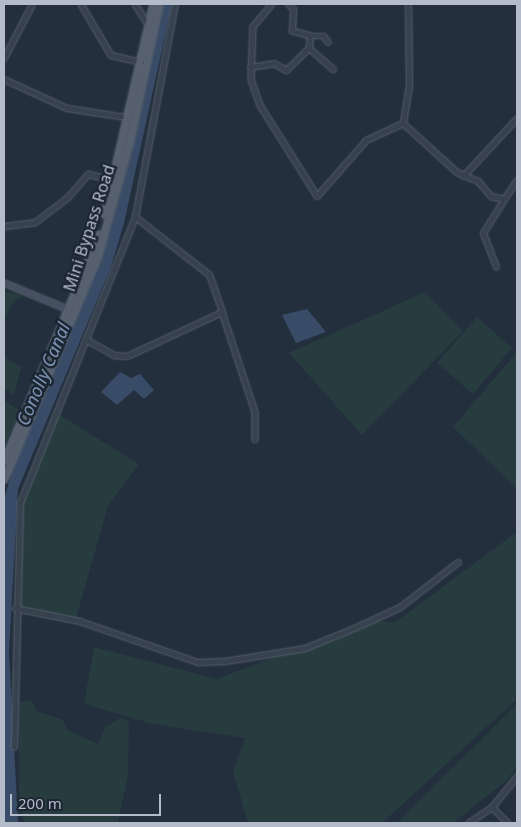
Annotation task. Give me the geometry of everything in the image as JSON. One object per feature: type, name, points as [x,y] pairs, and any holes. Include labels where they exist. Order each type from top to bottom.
[{"type":"main road","name":"Mini Bypass Road","points":[[4,479],[72,311],[96,242],[113,180],[153,4]]},
{"type":"main road","name":"Mini Bypass Road","points":[[4,460],[98,255],[129,144],[159,4]]},
{"type":"street","points":[[4,58],[32,4]]},
{"type":"street","points":[[81,4],[112,55],[141,62]]},
{"type":"street","points":[[135,4],[148,25]]},
{"type":"street","points":[[14,747],[15,608],[20,503],[89,341],[135,217],[175,4]]},
{"type":"street","points":[[272,4],[253,27],[250,67],[260,105],[317,196],[366,140],[403,123]]},
{"type":"street","points":[[288,4],[292,31],[310,36],[324,36],[328,42]]},
{"type":"street","points":[[403,123],[409,85],[408,4]]},
{"type":"street","points":[[250,67],[274,63],[286,70],[309,48],[310,36]]},
{"type":"street","points":[[309,48],[333,69]]},
{"type":"street","points":[[4,79],[67,108],[126,117]]},
{"type":"street","points":[[463,176],[517,118]]},
{"type":"street","points":[[403,123],[463,176],[504,199]]},
{"type":"street","points":[[4,226],[35,222],[67,198],[88,174],[113,180]]},
{"type":"street","points":[[496,267],[483,233],[517,180]]},
{"type":"street","points":[[135,217],[209,275],[255,412],[255,440]]},
{"type":"street","points":[[4,283],[72,311]]},
{"type":"street","points":[[89,341],[114,355],[127,356],[222,312]]},
{"type":"street","points":[[15,608],[80,621],[198,662],[225,661],[305,648],[354,628],[400,607],[458,562]]},
{"type":"street","points":[[468,823],[492,807],[517,776]]},
{"type":"street","points":[[492,807],[508,823]]},
{"type":"green space","points":[[4,291],[24,296],[14,301],[4,320]]},
{"type":"green space","points":[[425,292],[463,331],[362,435],[289,353]]},
{"type":"green space","points":[[477,317],[512,348],[473,394],[437,363]]},
{"type":"green space","points":[[517,352],[517,489],[453,427]]},
{"type":"green space","points":[[4,357],[21,367],[14,395],[4,388]]},
{"type":"green space","points":[[4,400],[20,411],[4,448]]},
{"type":"green space","points":[[58,414],[139,464],[108,506],[76,618],[18,607],[23,503]]},
{"type":"green space","points":[[517,532],[517,699],[382,823],[248,823],[233,772],[245,738],[153,724],[84,704],[94,647],[217,679],[374,619],[394,623]]},
{"type":"green space","points":[[31,701],[37,711],[63,720],[67,730],[98,744],[105,727],[123,717],[129,723],[128,775],[118,823],[24,823],[19,794],[19,702]]},
{"type":"green space","points":[[517,704],[517,767],[507,780],[453,823],[397,823]]},
{"type":"water","points":[[162,4],[172,4],[124,223],[111,267],[18,489],[9,652],[18,823],[5,823],[4,500],[17,453],[109,232],[132,151]]},
{"type":"water","points":[[307,309],[326,332],[296,343],[282,315]]},
{"type":"water","points":[[120,372],[131,378],[140,374],[154,390],[144,399],[134,390],[117,405],[101,392]]},
{"type":"waterway","points":[[472,823],[488,812]]},
{"type":"water label","name":"Conolly Canal","points":[[43,374]]}]
